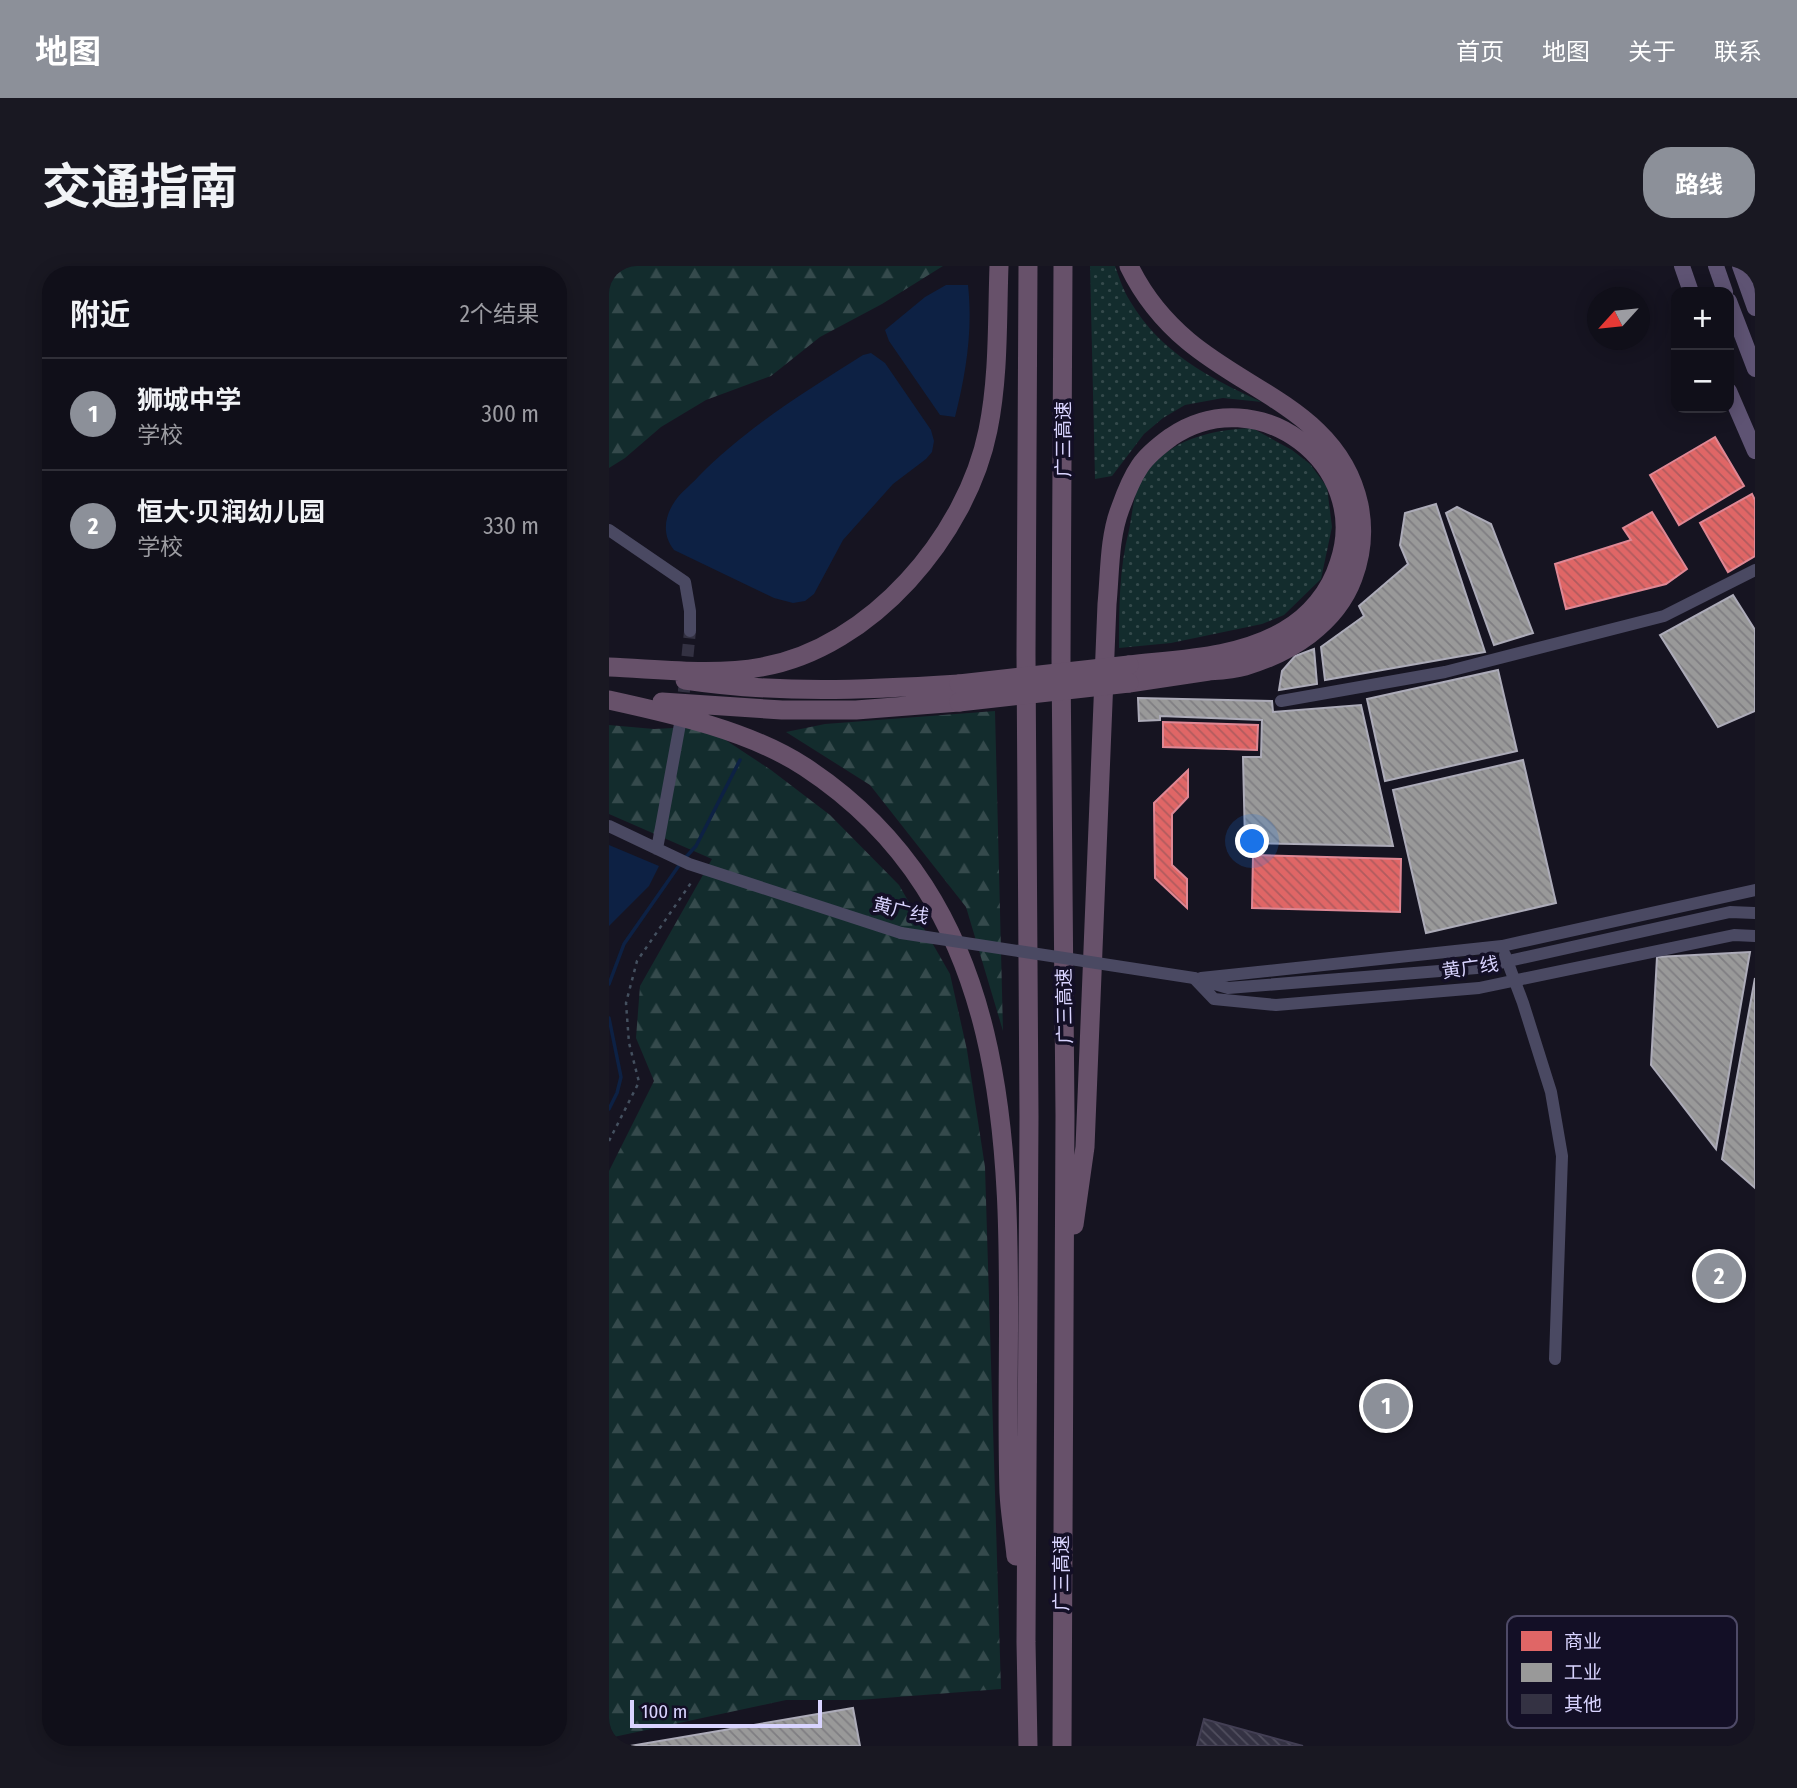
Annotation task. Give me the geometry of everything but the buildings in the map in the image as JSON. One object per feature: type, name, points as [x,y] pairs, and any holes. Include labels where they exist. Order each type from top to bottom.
[{"type":"highway","points":[[609,667],[734,670],[763,667],[788,660],[843,634],[892,597],[914,575],[934,551],[951,522],[979,463],[988,431],[994,388],[999,266]]},
{"type":"highway","name":"广三高速","points":[[1028,266],[1028,1746]]},
{"type":"highway","name":"广三高速","points":[[1062,1746],[1065,1115],[1061,658],[1063,266]]},
{"type":"highway","points":[[609,699],[782,710],[856,710],[959,693],[1129,674],[1244,666],[1299,642],[1322,625],[1349,589],[1362,544],[1356,490],[1347,470],[1321,433],[1187,341],[1151,303],[1129,266]]},
{"type":"highway","points":[[1062,1313],[1084,1147],[1107,604],[1118,513],[1128,488],[1149,456],[1180,431],[1203,422],[1246,418],[1269,423],[1307,444],[1335,481],[1343,506],[1346,530],[1339,565],[1323,598],[1284,631],[1260,643],[1129,674]]},
{"type":"highway","points":[[609,667],[726,686],[783,691],[959,693]]},
{"type":"highway","points":[[609,699],[725,730],[804,766],[867,818],[893,844],[918,876],[958,951],[986,1031],[1005,1153],[1009,1229],[1009,1495],[1026,1642]]},
{"type":"main road","points":[[1682,266],[1689,287]]},
{"type":"main road","points":[[1716,266],[1723,287]]},
{"type":"main road","points":[[1740,266],[1755,307]]},
{"type":"main road","points":[[1734,314],[1755,369]]},
{"type":"main road","points":[[1734,402],[1755,450]]},
{"type":"street","points":[[609,530],[685,582],[690,631]]},
{"type":"street","points":[[1281,701],[1444,672],[1664,616],[1755,570]]},
{"type":"street","points":[[657,849],[680,724]]},
{"type":"street","name":"黄广线","points":[[609,826],[689,864],[901,933],[1194,978],[1228,988],[1477,968],[1730,912],[1755,913]]},
{"type":"street","points":[[1194,978],[1502,946],[1755,890]]},
{"type":"street","name":"黄广线","points":[[1194,978],[1215,999],[1276,1005],[1479,988],[1734,935],[1755,936]]},
{"type":"street","points":[[1502,946],[1551,1092],[1562,1156],[1555,1359]]},
{"type":"path","points":[[609,1141],[639,1082],[629,1042],[626,1003],[637,961],[689,864]]},
{"type":"green space","points":[[609,266],[943,266],[882,304],[820,337],[771,376],[706,400],[661,427],[609,468]]},
{"type":"green space","points":[[1090,266],[1115,266],[1125,292],[1142,319],[1171,349],[1205,373],[1262,402],[1223,398],[1185,405],[1144,434],[1112,476],[1095,479]]},
{"type":"green space","points":[[1252,428],[1292,450],[1310,464],[1327,487],[1332,527],[1321,579],[1284,615],[1262,624],[1171,643],[1119,648],[1123,559],[1136,492],[1147,471],[1172,449],[1186,441],[1202,435]]},
{"type":"green space","points":[[995,711],[1003,1031],[966,907],[870,785],[786,732],[825,724]]},
{"type":"green space","points":[[609,725],[654,729],[691,727],[718,735],[771,770],[830,815],[899,885],[950,974],[967,1050],[985,1167],[1001,1689],[859,1700],[786,1700],[609,1738],[609,1171],[654,1081],[636,1038],[640,986],[712,859],[609,814]]},
{"type":"water","points":[[946,285],[968,285],[970,318],[967,351],[955,417],[940,415],[889,341],[885,330],[925,297]]},
{"type":"water","points":[[871,353],[885,363],[931,430],[934,441],[932,452],[893,484],[843,540],[814,594],[805,601],[793,603],[774,598],[674,550],[666,526],[671,507],[683,492],[756,426],[820,382],[863,355]]},
{"type":"water","points":[[609,845],[659,866],[649,886],[609,926]]},
{"type":"waterway","points":[[685,858],[696,846],[740,760]]},
{"type":"waterway","points":[[609,984],[624,944],[680,864]]},
{"type":"waterway","points":[[609,1018],[621,1077],[609,1109]]},
{"type":"tunnel","points":[[682,710],[690,631]]},
{"type":"place","name":"恒大·贝润幼儿园","points":[[1719,1276]]},
{"type":"place","name":"狮城中学","points":[[1386,1406]]}]
